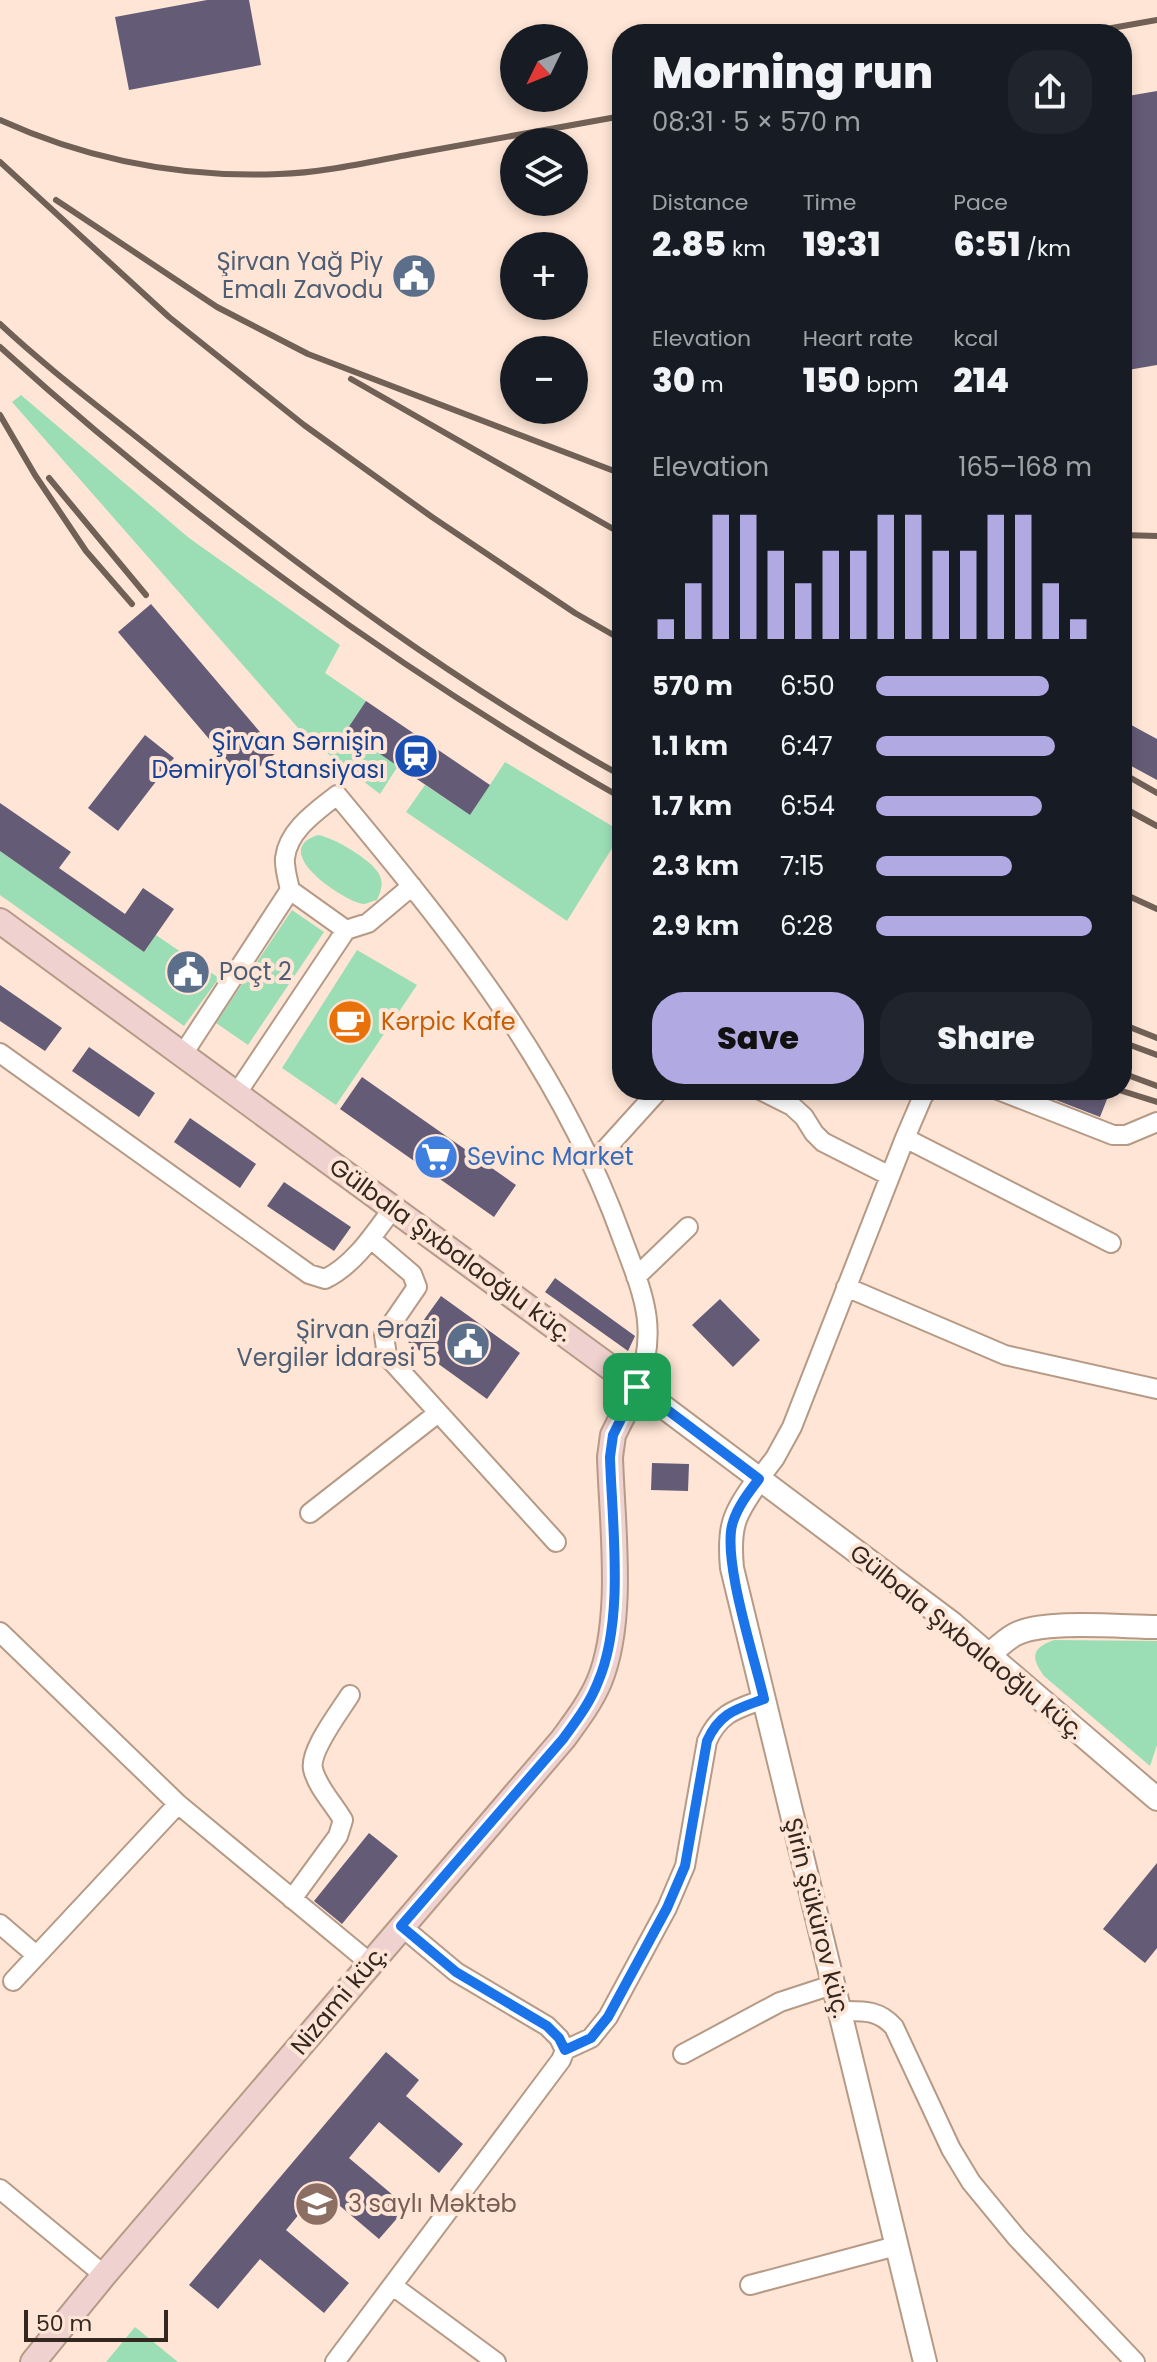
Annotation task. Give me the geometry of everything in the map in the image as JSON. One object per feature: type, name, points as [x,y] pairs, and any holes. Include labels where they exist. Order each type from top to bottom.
[{"type":"main road","name":"Gülbala Şıxbalaoğlu küç.","points":[[2,926],[237,1093],[637,1387]]},
{"type":"main road","name":"Nizami küç.","points":[[33,2362],[563,1739],[583,1711],[599,1682],[609,1650],[614,1603],[610,1457],[613,1435],[637,1387]]},
{"type":"street","points":[[183,1054],[290,890],[285,859],[292,838],[307,820],[337,795],[455,938],[509,1014],[546,1074],[593,1163],[647,1313],[647,1361],[637,1387]]},
{"type":"street","points":[[237,1093],[346,930],[368,923],[412,886]]},
{"type":"street","points":[[290,890],[346,930]]},
{"type":"street","points":[[0,1053],[309,1274],[325,1279],[340,1271],[371,1239],[393,1208]]},
{"type":"street","points":[[593,1163],[650,1100]]},
{"type":"street","points":[[780,1100],[792,1106],[823,1142],[890,1176]]},
{"type":"street","points":[[759,1479],[792,1427],[921,1100]]},
{"type":"street","points":[[1024,1100],[1113,1135],[1126,1135],[1157,1122]]},
{"type":"street","points":[[905,1138],[1111,1243]]},
{"type":"street","points":[[636,1277],[688,1227]]},
{"type":"street","points":[[371,1239],[412,1274],[417,1287],[384,1335],[387,1356],[556,1542]]},
{"type":"street","points":[[846,1287],[1005,1355],[1157,1389]]},
{"type":"street","name":"Gülbala Şıxbalaoğlu küç.","points":[[637,1387],[990,1654],[1157,1799]]},
{"type":"street","points":[[310,1513],[438,1413]]},
{"type":"street","name":"Şirin Şükürov küç.","points":[[759,1479],[732,1524],[732,1568],[925,2362]]},
{"type":"street","points":[[990,1654],[1013,1635],[1028,1629],[1157,1627]]},
{"type":"street","points":[[0,1632],[178,1804],[370,1963]]},
{"type":"street","points":[[292,1899],[338,1836],[343,1820],[316,1777],[312,1765],[314,1753],[350,1695]]},
{"type":"street","points":[[335,2362],[561,2060],[565,2050],[591,2038],[608,2017],[667,1908],[685,1866],[707,1741],[714,1725],[728,1713],[764,1699]]},
{"type":"street","points":[[13,1981],[178,1804]]},
{"type":"street","points":[[0,1924],[36,1955]]},
{"type":"street","points":[[401,1926],[456,1972],[547,2026],[565,2050]]},
{"type":"street","points":[[683,2054],[780,2002],[832,1985]]},
{"type":"street","points":[[839,2011],[870,2011],[883,2015],[894,2027],[951,2149],[971,2182],[1017,2238],[1135,2362]]},
{"type":"street","points":[[0,2189],[104,2275]]},
{"type":"street","points":[[750,2285],[896,2246]]},
{"type":"street","points":[[393,2286],[496,2362]]},
{"type":"green space","points":[[21,395],[189,538],[340,645],[325,673],[366,701],[346,731],[398,766],[380,794],[306,737],[12,402]]},
{"type":"green space","points":[[505,762],[612,826],[612,848],[567,921],[406,812],[425,785],[470,815]]},
{"type":"green space","points":[[318,835],[352,850],[375,868],[382,884],[377,900],[364,904],[355,902],[329,886],[305,864],[301,853],[304,843]]},
{"type":"green space","points":[[0,851],[144,952],[156,935],[219,978],[184,1026],[0,895]]},
{"type":"green space","points":[[292,910],[324,932],[248,1045],[216,1023]]},
{"type":"green space","points":[[357,950],[417,985],[336,1105],[282,1068]]},
{"type":"green space","points":[[1054,1640],[1157,1641],[1157,1745],[1150,1766],[1044,1676],[1035,1658],[1037,1650]]},
{"type":"green space","points":[[135,2327],[178,2362],[106,2362]]},
{"type":"building","points":[[207,0],[249,0],[261,65],[129,90],[115,17]]},
{"type":"building","points":[[1157,91],[1157,365],[1132,369],[1132,95]]},
{"type":"building","points":[[151,604],[277,752],[244,780],[118,632]]},
{"type":"building","points":[[366,701],[490,785],[470,815],[346,731]]},
{"type":"building","points":[[1132,725],[1157,739],[1157,780],[1132,766]]},
{"type":"building","points":[[145,735],[174,758],[118,831],[88,808]]},
{"type":"building","points":[[0,803],[71,852],[59,868],[125,914],[143,888],[174,909],[144,952],[0,851]]},
{"type":"building","points":[[186,956],[204,968],[190,989],[172,977]]},
{"type":"building","points":[[0,985],[62,1028],[45,1051],[0,1021]]},
{"type":"building","points":[[89,1047],[155,1093],[139,1117],[72,1071]]},
{"type":"building","points":[[362,1077],[516,1185],[494,1217],[340,1109]]},
{"type":"building","points":[[1056,1100],[1107,1100],[1100,1117]]},
{"type":"building","points":[[190,1118],[256,1164],[240,1188],[174,1142]]},
{"type":"building","points":[[284,1182],[351,1227],[334,1251],[267,1206]]},
{"type":"building","points":[[555,1278],[635,1336],[628,1351],[545,1292]]},
{"type":"building","points":[[441,1296],[520,1353],[487,1399],[408,1342]]},
{"type":"building","points":[[720,1299],[760,1340],[733,1367],[692,1325]]},
{"type":"building","points":[[652,1463],[689,1464],[688,1491],[651,1490]]},
{"type":"building","points":[[369,1833],[398,1856],[342,1924],[314,1901]]},
{"type":"building","points":[[1157,1863],[1157,1948],[1145,1963],[1103,1929]]},
{"type":"building","points":[[386,2052],[419,2080],[406,2096],[463,2144],[439,2173],[379,2122],[349,2158],[407,2207],[379,2239],[320,2189],[286,2230],[349,2283],[324,2313],[260,2259],[218,2309],[189,2285]]},
{"type":"railway","points":[[1132,24],[1157,20]]},
{"type":"railway","points":[[0,120],[67,146],[136,164],[243,174],[329,169],[612,118]]},
{"type":"railway","points":[[0,162],[169,317],[304,425],[432,517],[612,634]]},
{"type":"railway","points":[[56,200],[217,307],[308,354],[612,470]]},
{"type":"railway","points":[[0,324],[78,391],[326,584],[501,704],[612,770]]},
{"type":"railway","points":[[0,347],[145,472],[299,589],[458,699],[612,792]]},
{"type":"railway","points":[[351,379],[612,528]]},
{"type":"railway","points":[[0,415],[35,475],[86,551],[132,604]]},
{"type":"railway","points":[[49,478],[146,595]]},
{"type":"railway","points":[[1132,535],[1157,536]]},
{"type":"railway","points":[[1132,779],[1157,793]]},
{"type":"railway","points":[[1132,812],[1157,826]]},
{"type":"railway","points":[[1132,898],[1157,909]]},
{"type":"railway","points":[[1132,1028],[1157,1038]]},
{"type":"railway","points":[[1132,1046],[1157,1055]]},
{"type":"railway","points":[[1132,1077],[1157,1086]]},
{"type":"railway","points":[[1132,1094],[1157,1102]]},
{"type":"place","name":"Şirvan Yağ Piy Emalı Zavodu","points":[[414,276]]},
{"type":"place","name":"Şirvan Sərnişin Dəmiryol Stansiyası","points":[[416,756]]},
{"type":"place","name":"Poçt 2","points":[[188,972]]},
{"type":"place","name":"Kərpic Kafe","points":[[350,1022]]},
{"type":"place","name":"Sevinc Market","points":[[436,1157]]},
{"type":"place","name":"Şirvan Ərazi Vergilər İdarəsi 5","points":[[468,1344]]},
{"type":"place","name":"3 saylı Məktəb","points":[[317,2204]]},
{"type":"route","points":[[637,1387],[759,1479],[732,1524],[730,1544],[732,1568],[764,1699],[728,1713],[714,1725],[707,1741],[685,1866],[667,1908],[608,2017],[591,2038],[565,2050],[547,2026],[456,1972],[401,1926],[563,1739],[599,1682],[609,1650],[614,1603],[610,1457],[613,1435],[637,1387]]}]
